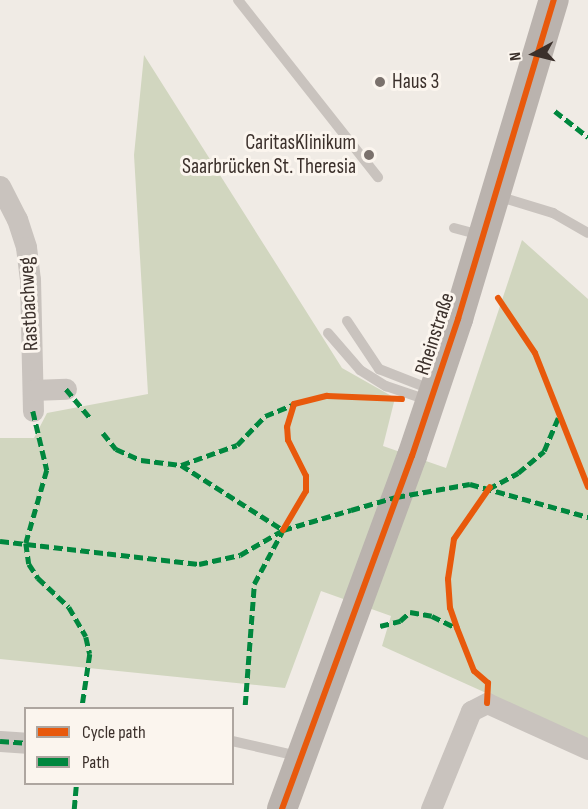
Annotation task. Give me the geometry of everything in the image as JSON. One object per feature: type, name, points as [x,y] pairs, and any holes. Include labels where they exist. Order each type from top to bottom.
[{"type":"street","name":"Rheinstraße","points":[[282,809],[432,396],[496,195],[540,48],[550,3]]},
{"type":"street","name":"Rastbachweg","points":[[0,186],[18,219],[26,247],[33,401],[66,389]]},
{"type":"street","points":[[431,809],[471,711],[487,703],[588,749]]},
{"type":"street","points":[[0,741],[24,743]]},
{"type":"lane","points":[[238,0],[378,177]]},
{"type":"lane","points":[[496,195],[553,213],[588,233]]},
{"type":"lane","points":[[454,228],[483,236]]},
{"type":"lane","points":[[347,321],[379,369],[432,396]]},
{"type":"lane","points":[[328,333],[352,363],[386,386],[432,396]]},
{"type":"lane","points":[[352,363],[355,349],[362,346]]},
{"type":"lane","points":[[234,741],[302,758]]},
{"type":"green space","points":[[144,55],[342,368],[395,398],[383,446],[446,468],[522,240],[588,299],[588,739],[382,646],[391,616],[321,591],[285,688],[0,659],[0,438],[34,438],[47,413],[148,394],[134,155]]},
{"type":"marked path","points":[[555,111],[588,137]]},
{"type":"marked path","points":[[66,389],[90,418]]},
{"type":"marked path","points":[[103,433],[116,449],[141,460],[181,465],[237,445],[265,416],[294,404]]},
{"type":"marked path","points":[[33,411],[47,470],[26,543],[29,564],[38,578],[69,607],[86,637],[90,654],[82,707]]},
{"type":"marked path","points":[[488,489],[518,473],[544,451],[558,418]]},
{"type":"marked path","points":[[181,465],[283,530]]},
{"type":"marked path","points":[[0,541],[199,564],[240,555],[283,530],[396,497],[470,484],[588,517]]},
{"type":"marked path","points":[[245,705],[254,584],[282,532]]},
{"type":"marked path","points":[[380,626],[400,621],[410,612],[432,616],[457,628]]},
{"type":"marked path","points":[[0,741],[24,743]]},
{"type":"marked path","points":[[74,809],[76,785]]},
{"type":"cycle path","points":[[282,809],[412,456],[458,319],[554,0]]},
{"type":"cycle path","points":[[498,298],[535,353],[588,487]]},
{"type":"cycle path","points":[[283,530],[306,491],[306,476],[288,440],[287,427],[294,404],[327,396],[402,399]]},
{"type":"cycle path","points":[[487,703],[488,683],[474,671],[457,628],[450,608],[448,579],[454,539],[490,487]]},
{"type":"place","name":"Haus 3","points":[[380,82]]},
{"type":"place","name":"CaritasKlinikum Saarbrücken St. Theresia","points":[[369,155]]}]
